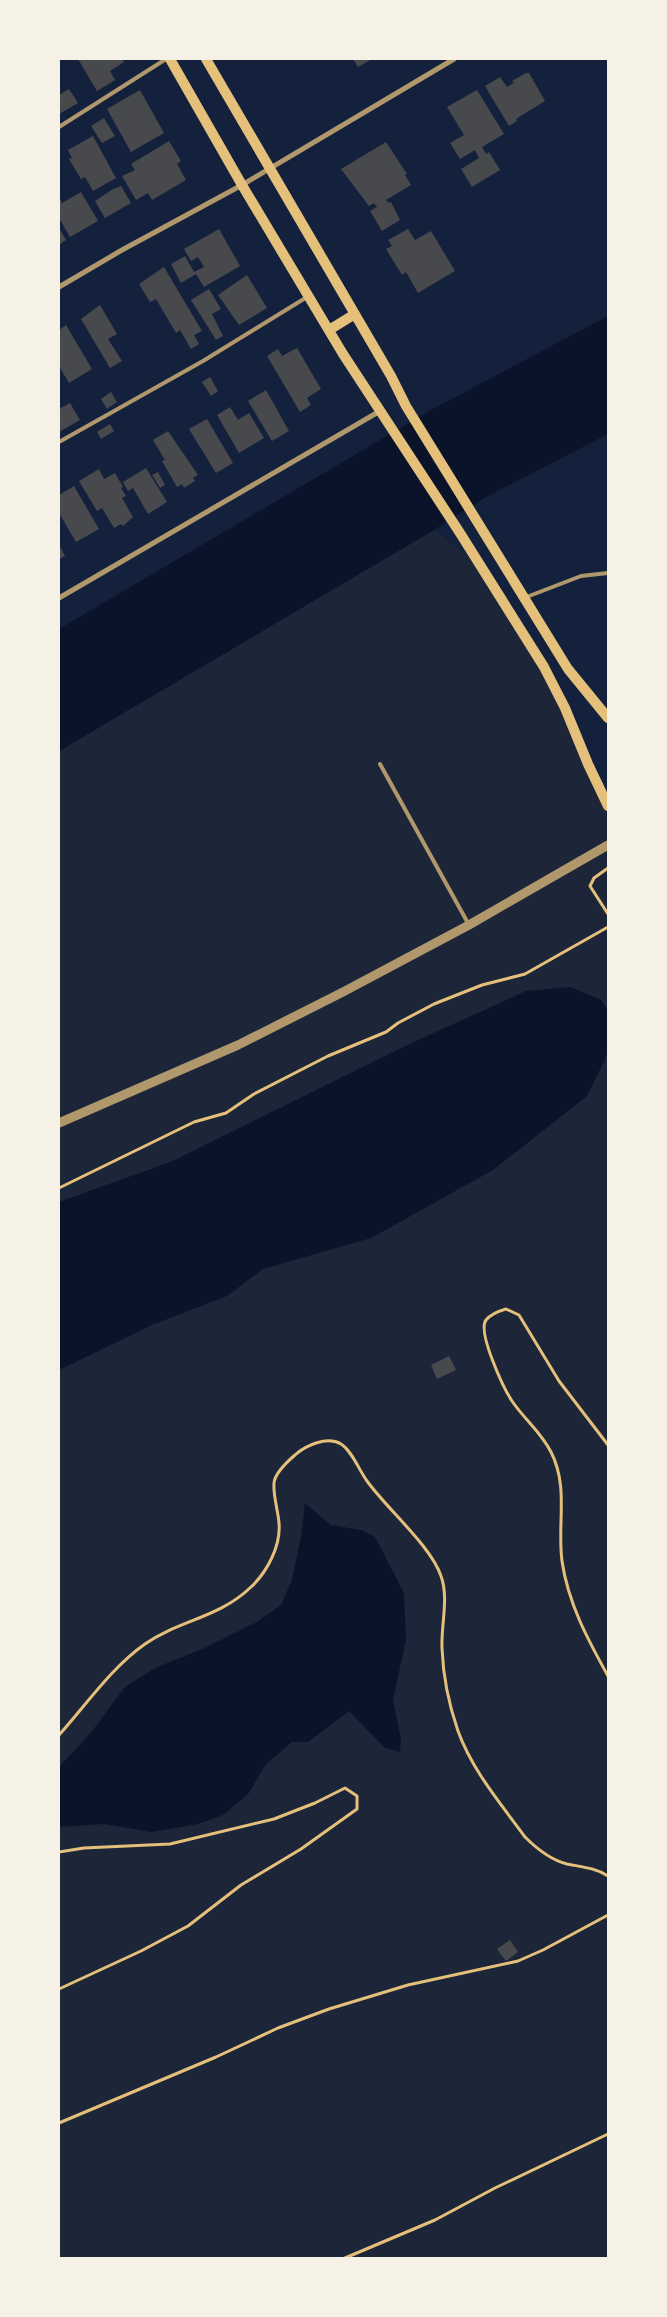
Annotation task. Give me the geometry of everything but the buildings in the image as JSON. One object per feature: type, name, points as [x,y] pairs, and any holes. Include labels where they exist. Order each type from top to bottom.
[{"type":"main road","points":[[168,59],[329,330],[544,667],[565,708],[608,806]]},
{"type":"main road","points":[[206,59],[355,314],[406,406],[568,669],[608,718]]},
{"type":"main road","points":[[329,330],[355,314]]},
{"type":"street","points":[[59,287],[122,250],[271,169],[454,59]]},
{"type":"street","points":[[59,598],[383,415]]},
{"type":"street","points":[[59,1123],[238,1045],[469,926],[608,845]]},
{"type":"lane","points":[[59,127],[168,59]]},
{"type":"lane","points":[[59,442],[203,361],[308,296]]},
{"type":"lane","points":[[524,598],[581,576],[608,573]]},
{"type":"lane","points":[[380,764],[469,926]]},
{"type":"path","points":[[608,868],[594,878],[590,886],[608,914]]},
{"type":"path","points":[[59,1188],[194,1122],[226,1112],[254,1094],[328,1056],[386,1032],[398,1023],[434,1004],[482,985],[525,974],[608,926]]},
{"type":"path","points":[[608,1445],[559,1381],[518,1315],[506,1309],[486,1320],[484,1325],[485,1336],[502,1383],[513,1402],[542,1435],[559,1470],[562,1488],[561,1543],[566,1580],[584,1634],[608,1676]]},
{"type":"path","points":[[59,1735],[114,1672],[145,1644],[223,1609],[251,1587],[263,1574],[279,1537],[274,1481],[296,1454],[313,1444],[329,1441],[341,1444],[380,1498],[427,1551],[441,1574],[444,1592],[442,1646],[446,1680],[457,1729],[472,1761],[525,1837],[535,1847],[565,1863],[598,1870],[608,1876]]},
{"type":"path","points":[[59,1852],[84,1848],[170,1844],[274,1819],[315,1803],[345,1788],[356,1796],[358,1803],[357,1809],[321,1836],[240,1885],[188,1926],[59,1989]]},
{"type":"path","points":[[59,2123],[216,2057],[278,2028],[329,2009],[408,1984],[518,1961],[543,1950],[608,1914]]},
{"type":"path","points":[[345,2258],[435,2220],[495,2188],[608,2134]]},
{"type":"shaded area","points":[[608,316],[608,434],[486,497],[434,530],[59,751],[59,629],[431,410]]},
{"type":"shaded area","points":[[434,530],[480,565],[524,634],[608,806],[608,2258],[59,2258],[59,751]]},
{"type":"shaded area","points":[[571,987],[601,1000],[608,1011],[608,1049],[605,1059],[587,1096],[493,1170],[371,1238],[263,1269],[227,1296],[152,1325],[59,1370],[59,1202],[173,1161],[403,1047],[526,991]]},
{"type":"shaded area","points":[[305,1503],[331,1525],[361,1530],[375,1537],[404,1593],[406,1640],[393,1700],[401,1739],[400,1752],[385,1748],[349,1711],[308,1742],[292,1742],[266,1764],[248,1794],[223,1815],[198,1824],[151,1832],[104,1824],[59,1827],[59,1767],[90,1734],[125,1687],[155,1668],[207,1647],[255,1623],[281,1605],[292,1580],[301,1537]]}]
